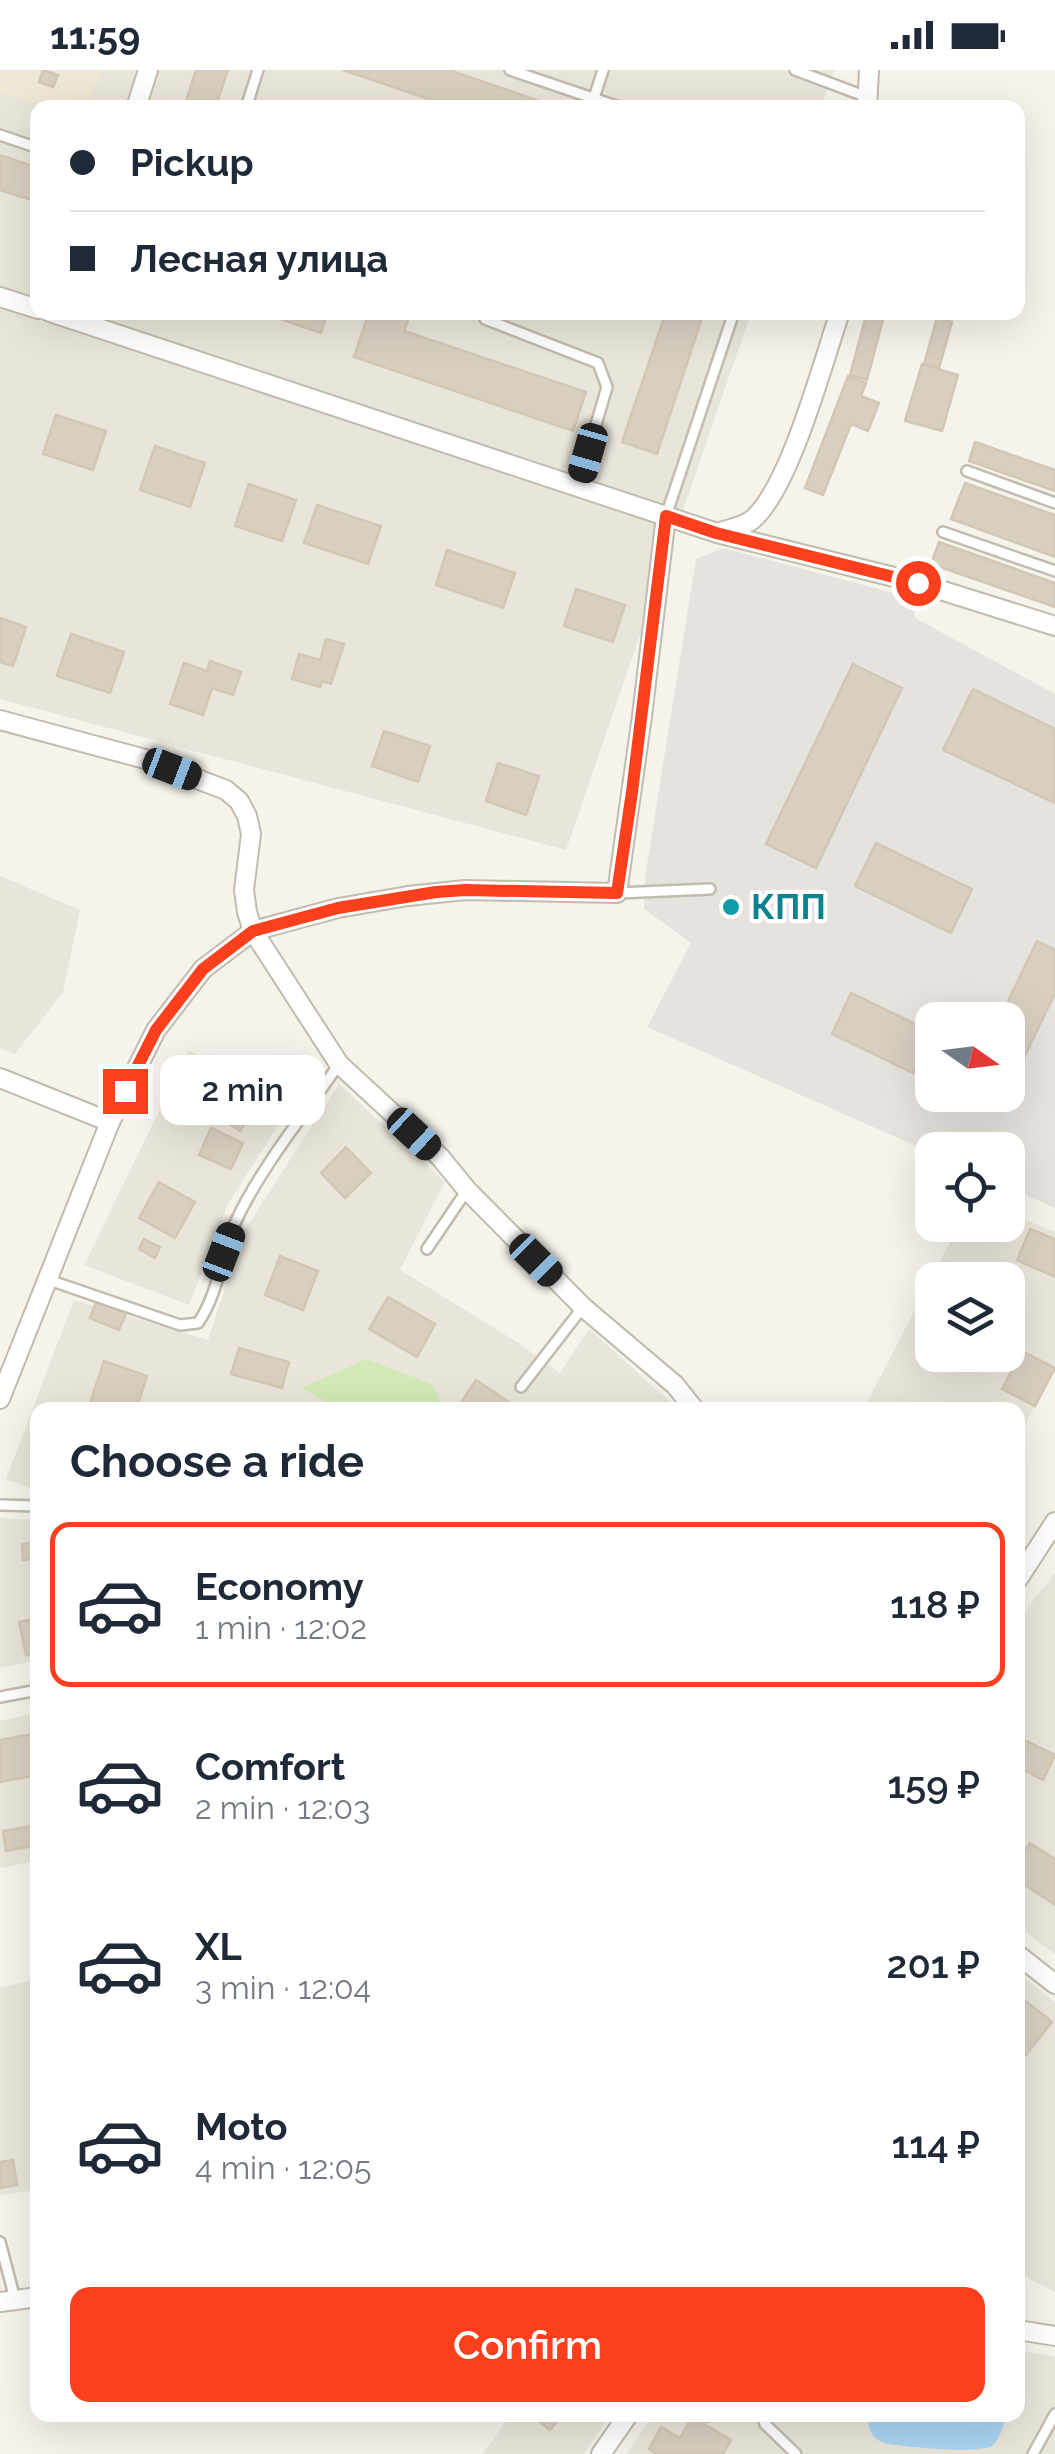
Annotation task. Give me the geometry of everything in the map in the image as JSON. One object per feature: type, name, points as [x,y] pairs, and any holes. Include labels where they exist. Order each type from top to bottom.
[{"type":"street","points":[[139,100],[148,70]]},
{"type":"street","points":[[867,100],[869,70]]},
{"type":"street","points":[[0,297],[30,306]]},
{"type":"street","points":[[85,320],[716,533],[918,583],[1055,626]]},
{"type":"street","points":[[716,533],[751,522],[773,496],[798,437],[837,320]]},
{"type":"street","points":[[0,1399],[110,1122],[156,1030],[203,969],[253,931],[338,908],[465,890],[617,893],[666,516]]},
{"type":"street","points":[[0,720],[145,759],[226,790],[239,801],[250,834],[244,890],[253,931],[339,1064],[440,1157],[467,1190],[583,1306],[675,1385],[689,1402]]},
{"type":"street","points":[[0,1078],[110,1122]]},
{"type":"street","points":[[1025,1568],[1055,1522]]},
{"type":"street","points":[[1025,1960],[1055,1984]]},
{"type":"street","points":[[1025,2331],[1055,2336]]},
{"type":"street","points":[[602,2454],[623,2422]]},
{"type":"lane","points":[[249,100],[258,70]]},
{"type":"lane","points":[[510,70],[597,100]]},
{"type":"lane","points":[[594,98],[603,70]]},
{"type":"lane","points":[[794,70],[862,100]]},
{"type":"lane","points":[[0,135],[30,145]]},
{"type":"lane","points":[[499,320],[598,363],[607,387],[578,486]]},
{"type":"lane","points":[[666,516],[731,320]]},
{"type":"lane","points":[[967,471],[1055,503]]},
{"type":"lane","points":[[943,532],[1055,570]]},
{"type":"lane","points":[[617,893],[710,889]]},
{"type":"lane","points":[[46,1280],[180,1325],[198,1323],[208,1309],[236,1220],[339,1064]]},
{"type":"lane","points":[[427,1249],[467,1190]]},
{"type":"lane","points":[[521,1387],[583,1306]]},
{"type":"lane","points":[[0,1505],[30,1506]]},
{"type":"lane","points":[[0,1696],[30,1691]]},
{"type":"lane","points":[[0,2242],[8,2302]]},
{"type":"lane","points":[[1032,2454],[1055,2414]]},
{"type":"lane","points":[[764,2422],[796,2454]]},
{"type":"shaded area","points":[[0,70],[834,70],[824,100],[30,100],[30,320],[749,320],[566,850],[0,699]]},
{"type":"shaded area","points":[[0,70],[101,70],[90,100],[30,101],[0,92]]},
{"type":"shaded area","points":[[724,548],[912,598],[915,618],[1055,694],[1055,1208],[1025,1195],[1025,1132],[915,1132],[915,1145],[647,1027],[691,943],[644,909],[645,877],[696,559]]},
{"type":"shaded area","points":[[0,876],[80,910],[63,992],[15,1054],[0,1048]]},
{"type":"shaded area","points":[[189,1050],[286,1113],[228,1204],[189,1305],[84,1265]]},
{"type":"shaded area","points":[[339,1084],[445,1182],[400,1270],[560,1373],[589,1329],[671,1402],[35,1402],[74,1300],[208,1340],[244,1231]]},
{"type":"shaded area","points":[[1025,1219],[1055,1232],[1055,1364],[1025,1426],[1025,1402],[867,1402],[915,1310],[915,1372],[1025,1372],[1025,1262],[940,1262],[950,1242],[1025,1242]]},
{"type":"shaded area","points":[[30,1416],[30,1488],[6,1479]]},
{"type":"shaded area","points":[[0,1518],[30,1520],[30,1662],[0,1668]]},
{"type":"shaded area","points":[[1055,1573],[1055,1954],[1025,1931],[1025,1611]]},
{"type":"shaded area","points":[[30,1715],[30,1862],[4,1868],[0,1867],[0,1721]]},
{"type":"shaded area","points":[[1025,1978],[1055,2002],[1055,2292],[1025,2277]]},
{"type":"shaded area","points":[[30,1981],[30,2191],[0,2195],[0,1988]]},
{"type":"shaded area","points":[[1025,2352],[1055,2356],[1055,2454],[626,2454],[649,2422],[1025,2422]]},
{"type":"shaded area","points":[[505,2422],[605,2422],[584,2454],[483,2454]]},
{"type":"green space","points":[[366,1359],[432,1384],[440,1402],[327,1402],[301,1388]]},
{"type":"water","points":[[869,2422],[1003,2422],[992,2446],[958,2450],[888,2444],[875,2437]]},
{"type":"building","points":[[43,70],[58,75],[53,87],[39,82]]},
{"type":"building","points":[[196,70],[228,70],[218,100],[187,100]]},
{"type":"building","points":[[343,70],[449,70],[537,100],[431,100]]},
{"type":"building","points":[[0,155],[30,165],[30,199],[0,190]]},
{"type":"building","points":[[283,320],[325,320],[321,333]]},
{"type":"building","points":[[366,320],[408,320],[404,331],[586,392],[573,431],[354,357]]},
{"type":"building","points":[[663,320],[701,320],[657,454],[622,442]]},
{"type":"building","points":[[865,320],[883,320],[867,380],[850,375]]},
{"type":"building","points":[[936,320],[952,322],[939,368],[924,364]]},
{"type":"building","points":[[922,364],[958,375],[942,431],[905,421]]},
{"type":"building","points":[[848,376],[866,383],[861,396],[879,403],[868,431],[851,424],[823,495],[805,488]]},
{"type":"building","points":[[56,415],[106,431],[93,470],[43,454]]},
{"type":"building","points":[[975,442],[1055,470],[1055,491],[969,461]]},
{"type":"building","points":[[155,446],[205,463],[190,507],[140,490]]},
{"type":"building","points":[[965,483],[1055,515],[1055,557],[951,519]]},
{"type":"building","points":[[249,484],[296,500],[282,541],[235,526]]},
{"type":"building","points":[[317,505],[381,526],[368,564],[304,543]]},
{"type":"building","points":[[939,542],[1055,583],[1055,607],[931,564]]},
{"type":"building","points":[[447,550],[515,573],[503,608],[436,585]]},
{"type":"building","points":[[576,589],[625,605],[613,642],[564,626]]},
{"type":"building","points":[[0,618],[26,627],[13,666],[0,662]]},
{"type":"building","points":[[71,634],[124,652],[110,693],[57,676]]},
{"type":"building","points":[[326,639],[344,644],[331,684],[322,681],[320,687],[292,679],[299,654],[320,660]]},
{"type":"building","points":[[210,661],[241,672],[233,695],[212,688],[203,715],[170,704],[184,663],[207,671]]},
{"type":"building","points":[[853,664],[902,688],[816,868],[766,844]]},
{"type":"building","points":[[973,689],[1055,729],[1055,803],[943,750]]},
{"type":"building","points":[[384,731],[430,746],[418,782],[372,766]]},
{"type":"building","points":[[498,763],[539,776],[526,815],[486,801]]},
{"type":"building","points":[[876,843],[972,889],[951,933],[855,886]]},
{"type":"building","name":"КПП","points":[[727,899],[739,902],[735,915],[724,912]]},
{"type":"building","points":[[1037,941],[1055,950],[1055,993],[1025,1056],[1025,1002],[1008,1002]]},
{"type":"building","points":[[851,993],[915,1024],[915,1069],[913,1073],[832,1034]]},
{"type":"building","points":[[236,1085],[260,1100],[240,1131],[216,1115]]},
{"type":"building","points":[[211,1128],[243,1143],[231,1169],[199,1155]]},
{"type":"building","points":[[346,1147],[371,1173],[345,1198],[321,1173]]},
{"type":"building","points":[[159,1182],[195,1202],[175,1238],[139,1218]]},
{"type":"building","points":[[1030,1229],[1055,1239],[1055,1277],[1017,1260]]},
{"type":"building","points":[[144,1239],[160,1247],[155,1258],[139,1249]]},
{"type":"building","points":[[280,1256],[318,1271],[303,1310],[265,1295]]},
{"type":"building","points":[[388,1297],[435,1324],[417,1357],[369,1329]]},
{"type":"building","points":[[97,1299],[127,1311],[119,1330],[90,1318]]},
{"type":"building","points":[[239,1348],[289,1362],[282,1388],[231,1374]]},
{"type":"building","points":[[1025,1353],[1055,1368],[1035,1406],[1002,1389],[1011,1372],[1025,1372]]},
{"type":"building","points":[[104,1361],[147,1376],[139,1402],[90,1402]]},
{"type":"building","points":[[476,1380],[509,1402],[463,1402]]},
{"type":"building","points":[[30,1543],[30,1559],[23,1560],[22,1544]]},
{"type":"building","points":[[30,1620],[30,1654],[26,1655],[19,1622]]},
{"type":"building","points":[[30,1734],[30,1776],[0,1782],[0,1740]]},
{"type":"building","points":[[1025,1740],[1055,1755],[1043,1780],[1025,1771]]},
{"type":"building","points":[[30,1826],[30,1846],[6,1851],[3,1831]]},
{"type":"building","points":[[1030,1843],[1055,1859],[1055,1905],[1025,1885],[1025,1850]]},
{"type":"building","points":[[1025,2001],[1052,2022],[1025,2054]]},
{"type":"building","points":[[13,2160],[17,2185],[0,2188],[0,2162]]},
{"type":"building","points":[[540,2422],[556,2422],[550,2430]]},
{"type":"building","points":[[689,2422],[700,2422],[731,2440],[723,2454],[656,2454],[649,2449],[661,2427],[680,2438]]},
{"type":"place","name":"КПП","points":[[731,907]]},
{"type":"route","points":[[125,1091],[156,1030],[203,969],[253,931],[338,908],[436,892],[617,893],[666,516],[716,533],[918,583]]}]
